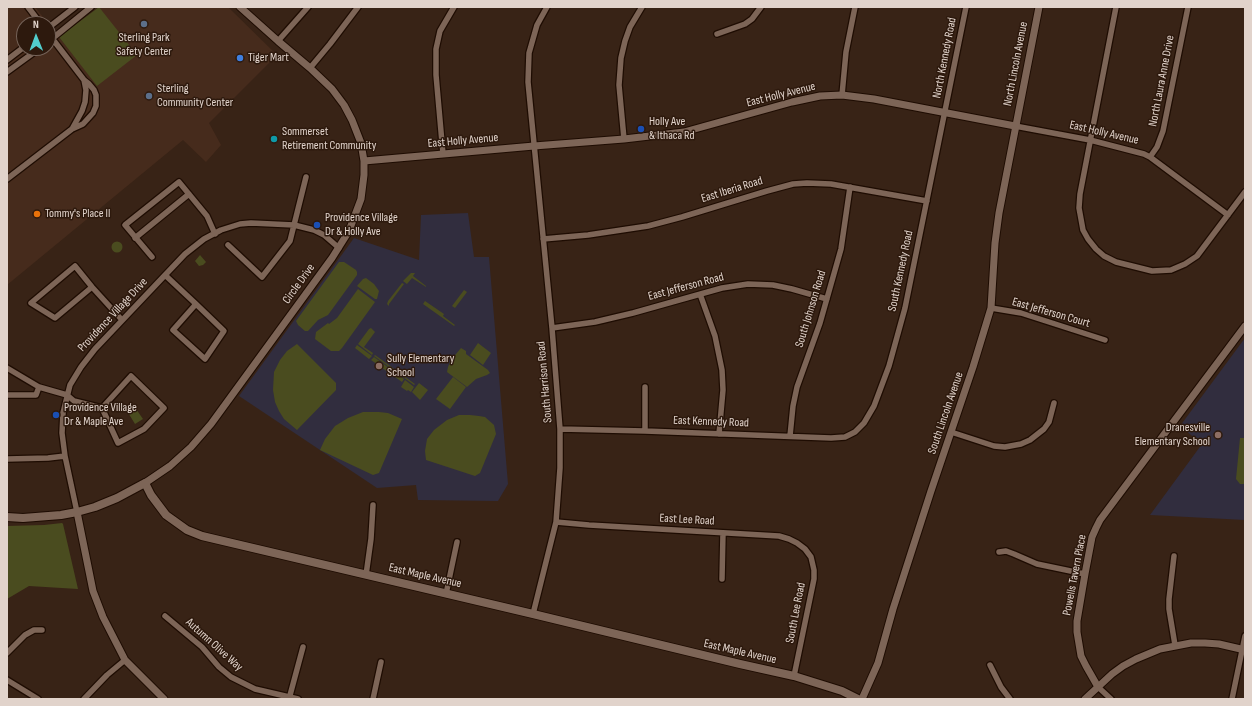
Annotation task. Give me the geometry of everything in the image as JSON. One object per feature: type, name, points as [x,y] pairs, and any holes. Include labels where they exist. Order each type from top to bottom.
[{"type":"main road","points":[[7,517],[23,518],[78,512],[117,498],[145,483]]},
{"type":"main road","name":"East Maple Avenue","points":[[145,483],[151,495],[166,515],[187,530],[202,536],[794,676],[842,691],[858,699]]},
{"type":"street","points":[[28,7],[35,16]]},
{"type":"street","points":[[56,22],[75,7]]},
{"type":"street","points":[[56,35],[91,7]]},
{"type":"street","points":[[240,7],[278,42],[310,68],[358,7]]},
{"type":"street","points":[[278,42],[308,7]]},
{"type":"street","points":[[444,154],[436,75],[436,49],[440,31],[454,7]]},
{"type":"street","name":"South Harrison Road","points":[[533,614],[556,522],[560,468],[560,429],[552,328],[528,82],[529,53],[537,25],[547,7]]},
{"type":"street","points":[[624,139],[619,85],[621,58],[630,27],[642,7]]},
{"type":"street","points":[[717,34],[745,24],[752,19],[761,7]]},
{"type":"street","points":[[842,95],[846,52],[855,7]]},
{"type":"street","name":"North Kennedy Road","points":[[945,112],[966,7]]},
{"type":"street","name":"North Lincoln Avenue","points":[[1015,126],[1039,7]]},
{"type":"street","points":[[1116,7],[1080,194],[1079,208],[1083,230],[1088,239],[1104,256],[1116,262],[1157,272],[1171,270],[1185,264],[1197,256],[1245,192]]},
{"type":"street","name":"North Laura Anne Drive","points":[[1150,157],[1157,146],[1163,131],[1188,7]]},
{"type":"street","points":[[7,179],[72,129],[83,124],[94,113],[96,106],[96,95],[94,90],[56,47]]},
{"type":"street","points":[[7,60],[16,53]]},
{"type":"street","points":[[7,72],[29,56]]},
{"type":"street","name":"Circle Drive","points":[[145,483],[170,466],[211,424],[339,248],[349,231],[358,210],[362,188],[364,161],[357,132],[347,110],[332,89],[310,68]]},
{"type":"street","points":[[72,129],[82,111],[85,102],[86,90],[84,80]]},
{"type":"street","name":"East Holly Avenue","points":[[364,161],[624,139],[684,132],[792,102],[820,96],[842,95],[874,99],[945,112],[1134,150],[1150,157],[1228,215]]},
{"type":"street","name":"South Kennedy Road","points":[[859,428],[864,423],[874,406],[895,346],[906,308],[945,112]]},
{"type":"street","name":"South Lincoln Avenue","points":[[862,699],[878,664],[893,609],[991,308],[995,243],[1015,126]]},
{"type":"street","points":[[228,245],[262,277],[290,241],[306,177]]},
{"type":"street","points":[[152,257],[125,225],[179,182],[207,216],[215,234]]},
{"type":"street","name":"East Iberia Road","points":[[543,238],[588,235],[648,226],[682,217],[767,190],[793,184],[831,184],[927,201]]},
{"type":"street","name":"South Johnson Road","points":[[790,436],[798,387],[820,323],[841,249],[850,187]]},
{"type":"street","points":[[135,238],[189,194]]},
{"type":"street","name":"Providence Village Drive","points":[[78,512],[65,456],[62,433],[62,423],[70,385],[81,367],[95,349],[185,254],[195,245],[215,234],[230,227],[250,222],[294,224],[314,230],[324,235],[339,248]]},
{"type":"street","points":[[92,287],[55,318],[31,303],[75,266],[122,320]]},
{"type":"street","points":[[165,275],[196,304],[224,331],[205,359],[173,330],[196,304]]},
{"type":"street","name":"East Jefferson Road","points":[[552,328],[595,322],[722,288],[748,284],[773,285],[827,299]]},
{"type":"street","points":[[700,294],[715,336],[722,370],[723,390],[720,434]]},
{"type":"street","name":"East Jefferson Court","points":[[991,308],[1021,313],[1105,340]]},
{"type":"street","name":"Powells Tavern Place","points":[[1111,699],[1098,686],[1086,666],[1078,643],[1077,621],[1092,537],[1100,520],[1245,326]]},
{"type":"street","points":[[7,368],[39,387],[67,395],[74,401],[102,408]]},
{"type":"street","points":[[131,376],[164,408],[144,429],[118,443],[102,408],[131,376]]},
{"type":"street","points":[[7,395],[36,395],[39,387]]},
{"type":"street","points":[[645,387],[645,431]]},
{"type":"street","points":[[951,432],[994,446],[1021,444],[1030,440],[1044,429],[1049,422],[1054,403]]},
{"type":"street","name":"East Kennedy Road","points":[[560,429],[830,438],[845,436],[855,432],[859,428]]},
{"type":"street","points":[[7,459],[65,456]]},
{"type":"street","points":[[366,575],[371,539],[373,505]]},
{"type":"street","points":[[78,512],[93,591],[103,616],[125,660],[164,699]]},
{"type":"street","name":"East Lee Road","points":[[556,522],[589,526],[784,537],[798,543],[810,555]]},
{"type":"street","points":[[722,579],[723,533]]},
{"type":"street","points":[[446,594],[457,542]]},
{"type":"street","points":[[999,552],[1006,551],[1037,564],[1085,574]]},
{"type":"street","name":"South Lee Road","points":[[794,676],[814,579],[813,562],[810,555]]},
{"type":"street","points":[[1174,556],[1169,609],[1175,646]]},
{"type":"street","name":"Autumn Olive Way","points":[[165,616],[202,647],[219,667],[231,676],[255,689],[298,699]]},
{"type":"street","points":[[7,653],[25,635],[34,630],[42,630]]},
{"type":"street","points":[[1232,699],[1245,636]]},
{"type":"street","points":[[1085,699],[1118,670],[1136,659],[1160,649],[1205,643],[1243,649]]},
{"type":"street","points":[[289,698],[303,647]]},
{"type":"street","points":[[84,699],[107,675],[125,660]]},
{"type":"street","points":[[373,699],[381,662]]},
{"type":"street","points":[[990,665],[1001,687],[1010,699]]},
{"type":"street","points":[[7,680],[38,699]]},
{"type":"shaded area","points":[[7,7],[35,7],[42,16],[16,16],[16,56],[56,56],[56,33],[98,86],[99,7],[228,7],[277,55],[209,123],[221,145],[206,162],[183,140],[7,285]]},
{"type":"shaded area","name":"Sully Elementary School","points":[[468,213],[474,257],[489,257],[508,484],[498,501],[418,500],[416,485],[377,488],[239,396],[354,238],[419,260],[421,215]]},
{"type":"shaded area","name":"Dranesville Elementary School","points":[[1245,338],[1245,520],[1150,515],[1202,444],[1180,426]]},
{"type":"green space","points":[[99,7],[137,55],[97,86],[59,37]]},
{"type":"green space","points":[[115,242],[119,242],[121,243],[121,251],[115,252],[112,249],[112,245]]},
{"type":"green space","points":[[200,255],[206,262],[199,266],[195,261]]},
{"type":"green space","points":[[339,262],[344,262],[356,270],[357,275],[328,315],[318,320],[308,331],[305,331],[296,321]]},
{"type":"green space","points":[[411,273],[415,273],[413,276],[426,287],[412,278],[407,284],[403,281]]},
{"type":"green space","points":[[366,278],[374,284],[379,291],[377,299],[357,286],[363,279]]},
{"type":"green space","points":[[402,283],[404,284],[389,306],[387,304],[388,301]]},
{"type":"green space","points":[[358,289],[375,302],[342,348],[339,351],[331,351],[315,339],[316,332],[337,318]]},
{"type":"green space","points":[[464,290],[467,292],[455,308],[452,306]]},
{"type":"green space","points":[[425,301],[444,314],[443,316],[455,325],[454,326],[423,304]]},
{"type":"green space","points":[[371,328],[375,332],[364,347],[373,353],[372,355],[358,344]]},
{"type":"green space","points":[[478,343],[491,353],[483,365],[470,355]]},
{"type":"green space","points":[[297,344],[336,383],[336,390],[297,430],[284,419],[279,411],[275,402],[273,390],[274,372],[280,360],[287,351]]},
{"type":"green space","points":[[357,345],[372,356],[369,359],[355,348]]},
{"type":"green space","points":[[461,348],[466,351],[466,354],[490,373],[476,379],[467,387],[447,372],[451,360]]},
{"type":"green space","points":[[375,355],[415,384],[414,385],[374,356]]},
{"type":"green space","points":[[374,357],[404,379],[402,382],[371,360]]},
{"type":"green space","points":[[453,377],[466,387],[450,409],[436,399]]},
{"type":"green space","points":[[405,380],[414,387],[411,392],[401,387]]},
{"type":"green space","points":[[419,383],[428,390],[420,400],[412,392]]},
{"type":"green space","points":[[134,406],[143,419],[135,424],[127,411]]},
{"type":"green space","points":[[363,412],[388,413],[402,419],[379,473],[373,475],[320,450],[325,439],[335,426],[348,418]]},
{"type":"green space","points":[[459,415],[485,417],[494,425],[496,434],[480,473],[475,476],[426,460],[425,451],[427,439],[434,430],[447,420]]},
{"type":"green space","points":[[1240,438],[1245,438],[1245,484],[1240,484],[1236,479]]},
{"type":"green space","points":[[62,523],[78,589],[29,586],[7,599],[7,526]]},
{"type":"place","name":"Sterling Park Safety Center","points":[[144,24]]},
{"type":"place","name":"Tiger Mart","points":[[240,58]]},
{"type":"place","name":"Sterling Community Center","points":[[149,96]]},
{"type":"place","name":"Holly Ave & Ithaca Rd","points":[[641,129]]},
{"type":"place","name":"Sommerset Retirement Community","points":[[274,139]]},
{"type":"place","name":"Tommy's Place II","points":[[37,214]]},
{"type":"place","name":"Providence Village Dr & Holly Ave","points":[[317,225]]},
{"type":"place","name":"Sully Elementary School","points":[[379,366]]},
{"type":"place","name":"Providence Village Dr & Maple Ave","points":[[56,415]]},
{"type":"place","name":"Dranesville Elementary School","points":[[1218,435]]}]
